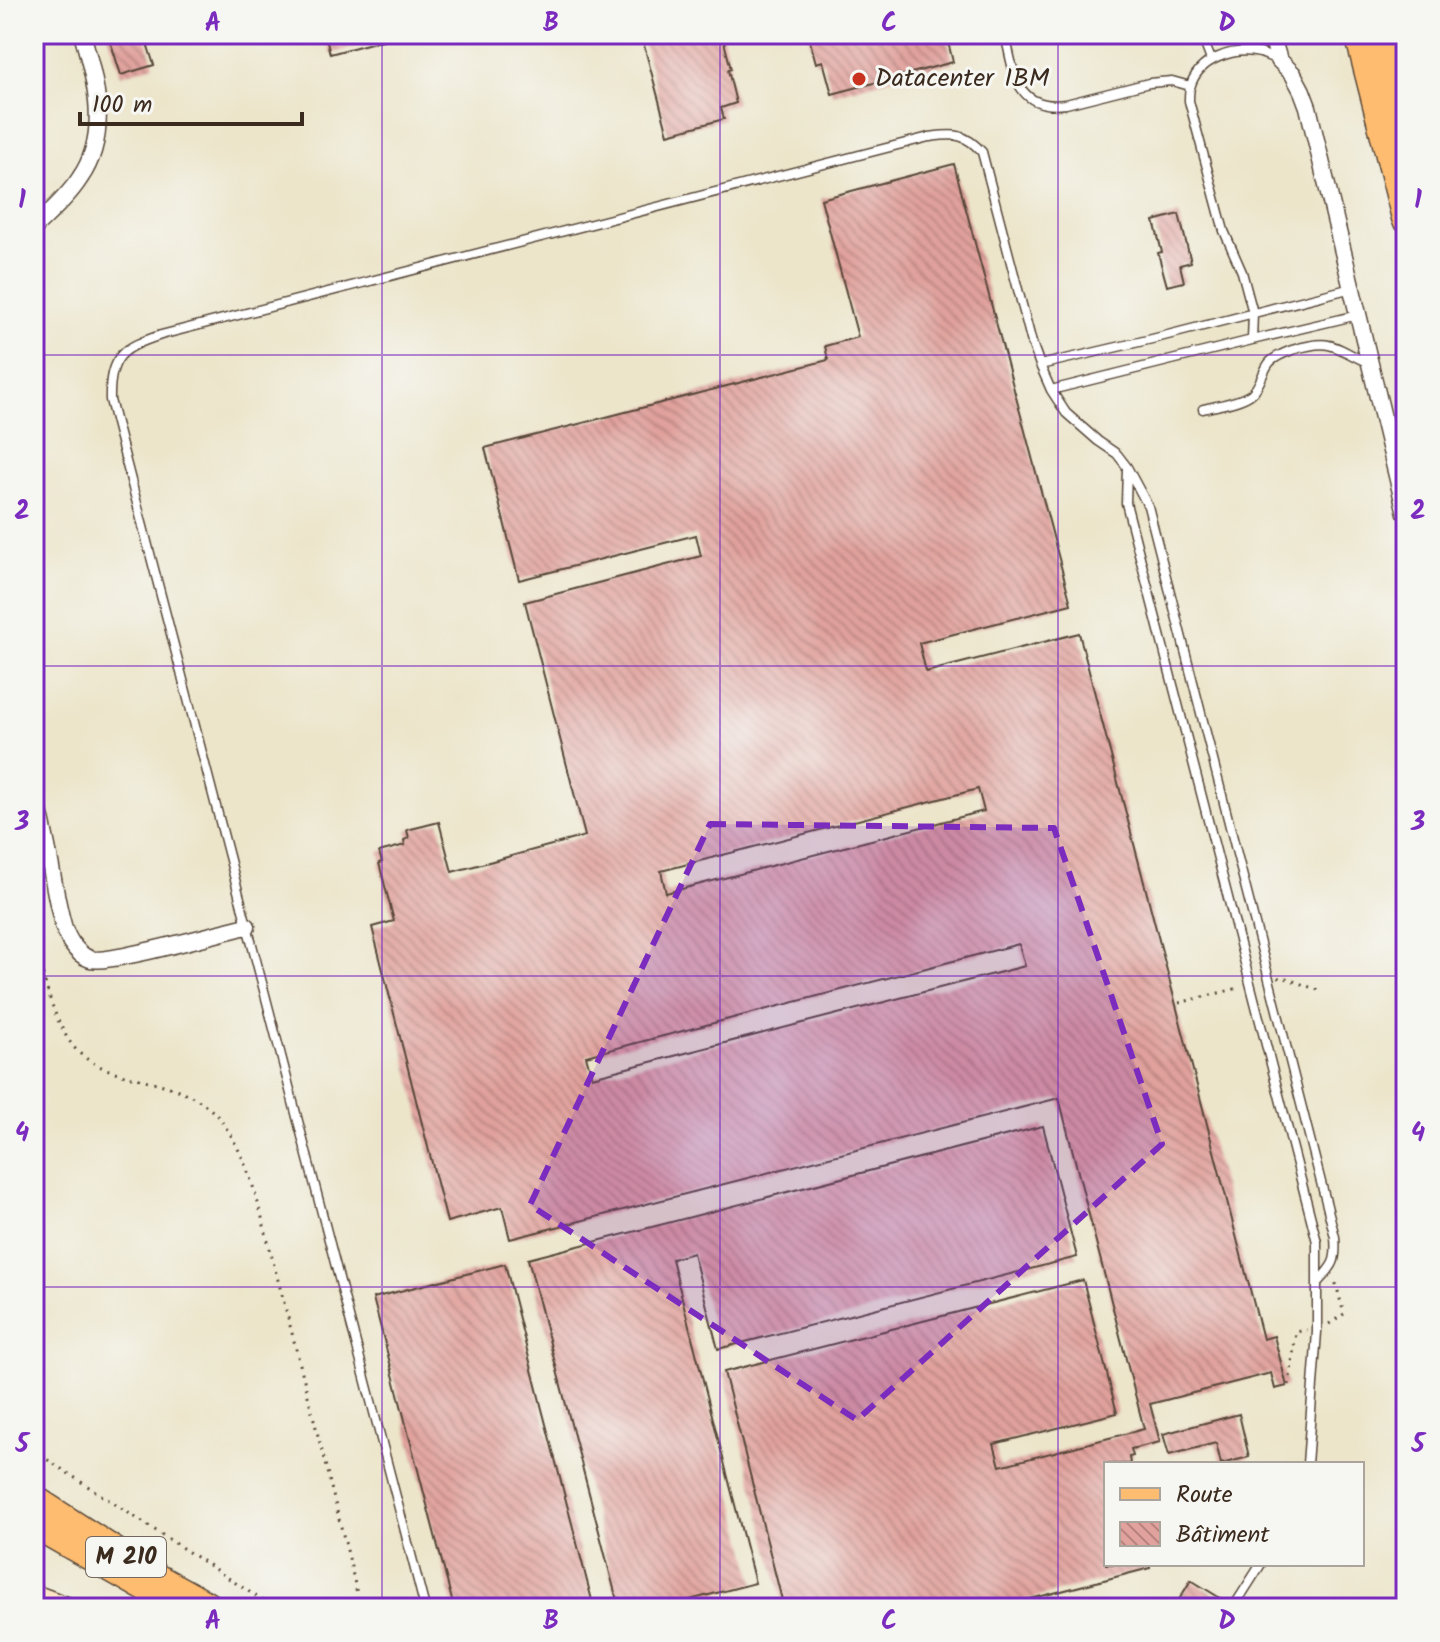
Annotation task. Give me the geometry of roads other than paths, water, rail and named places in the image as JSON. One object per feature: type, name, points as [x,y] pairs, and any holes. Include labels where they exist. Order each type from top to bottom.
[{"type":"highway","points":[[1359,34],[1406,218]]},
{"type":"highway","points":[[1383,34],[1406,124]]},
{"type":"main road","name":"M 210","points":[[34,1497],[148,1571],[215,1608]]},
{"type":"main road","name":"M 210","points":[[34,1526],[178,1608]]},
{"type":"street","points":[[34,228],[81,178],[96,144],[98,112],[91,64],[82,34]]},
{"type":"street","points":[[1271,34],[1279,60],[1293,74],[1308,107],[1406,513]]},
{"type":"street","points":[[34,794],[62,924],[70,941],[90,959],[128,955],[247,926]]},
{"type":"street","points":[[34,1596],[66,1608]]},
{"type":"lane","points":[[1005,34],[1020,88],[1029,98],[1042,104],[1056,106],[1149,83],[1172,81],[1190,86]]},
{"type":"lane","points":[[1201,34],[1211,60]]},
{"type":"lane","points":[[1252,340],[1253,313],[1242,272],[1224,231],[1189,101],[1190,86],[1199,71],[1211,60],[1244,51],[1279,60]]},
{"type":"lane","points":[[425,1608],[110,400],[109,382],[113,366],[122,353],[137,343],[929,137],[966,137],[982,152],[1032,343],[1051,390],[1066,413],[1117,454],[1148,506],[1335,1237],[1336,1256],[1332,1267],[1318,1282]]},
{"type":"lane","points":[[1040,365],[1352,288]]},
{"type":"lane","points":[[1051,390],[1358,315]]},
{"type":"lane","points":[[1203,409],[1253,393],[1272,359],[1313,344],[1329,344],[1343,349],[1369,364]]},
{"type":"lane","points":[[1127,467],[1126,503],[1317,1242],[1317,1332],[1307,1462]]},
{"type":"lane","points":[[1233,1608],[1260,1566]]},
{"type":"place","name":"Datacenter IBM","points":[[859,79]]}]
